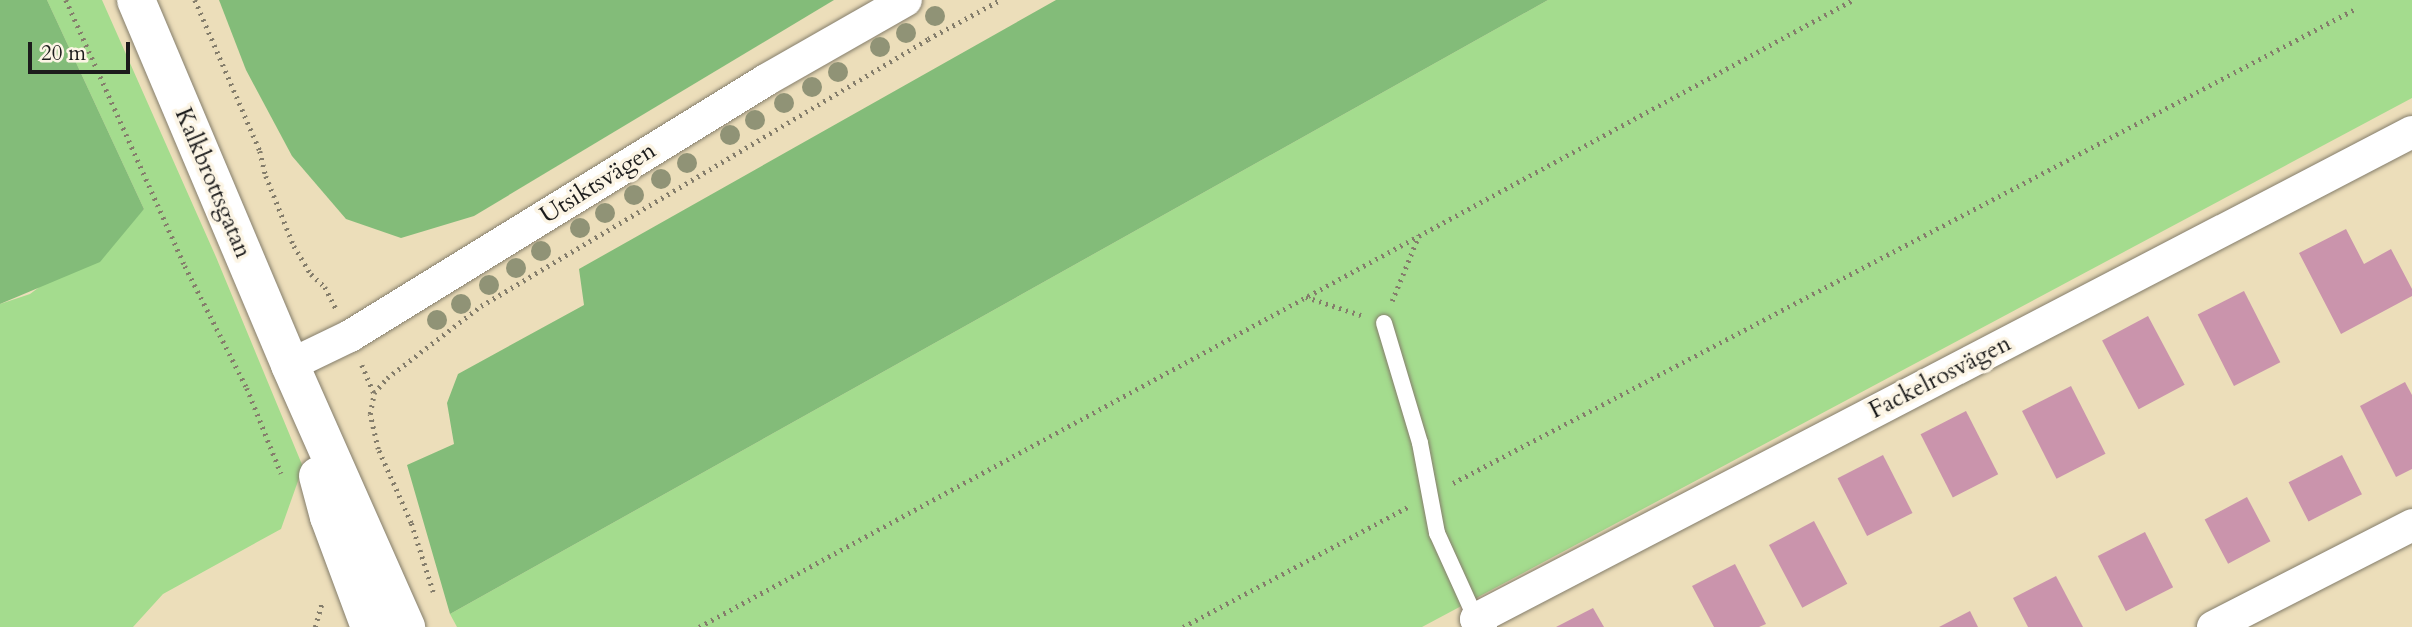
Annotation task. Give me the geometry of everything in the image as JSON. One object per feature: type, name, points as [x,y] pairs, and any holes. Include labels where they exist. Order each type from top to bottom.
[{"type":"street","name":"Kalkbrottsgatan","points":[[136,0],[290,365],[406,627]]},
{"type":"street","name":"Utsiktsvägen","points":[[290,365],[350,336],[766,80],[906,0]]},
{"type":"street","name":"Fackelrosvägen","points":[[1478,623],[2412,132]]},
{"type":"street","name":"Kalkbrottsgatan","points":[[290,365],[329,517],[370,627]]},
{"type":"street","points":[[2213,627],[2412,525]]},
{"type":"lane","points":[[1384,323],[1420,443],[1437,533],[1478,623]]},
{"type":"path","points":[[66,0],[185,266],[247,388],[282,476]]},
{"type":"path","points":[[195,0],[260,151],[266,176],[294,246],[311,274],[325,287],[350,336],[374,393]]},
{"type":"path","points":[[433,595],[411,523],[378,449],[370,414],[374,393],[387,378],[481,306],[928,39],[1000,0]]},
{"type":"path","points":[[699,627],[1853,0]]},
{"type":"path","points":[[1184,627],[2356,9]]},
{"type":"path","points":[[1305,297],[1384,323],[1419,235]]},
{"type":"path","points":[[315,627],[325,596],[330,606]]},
{"type":"green space","points":[[0,0],[47,0],[144,209],[100,262],[0,304]]},
{"type":"green space","points":[[47,0],[102,0],[216,257],[303,467],[281,529],[163,594],[133,627],[0,627],[0,304],[30,294],[144,209]]},
{"type":"green space","points":[[219,0],[834,0],[474,216],[401,238],[346,219],[292,156],[246,70]]},
{"type":"green space","points":[[1056,0],[1548,0],[450,614],[407,465],[454,444],[447,403],[458,374],[584,305],[579,269]]},
{"type":"green space","points":[[1548,0],[2412,0],[2412,98],[1422,627],[457,627],[450,614]]},
{"type":"building","points":[[2346,229],[2364,264],[2391,249],[2412,289],[2412,296],[2341,334],[2299,253]]},
{"type":"building","points":[[2244,291],[2280,362],[2234,386],[2198,315]]},
{"type":"building","points":[[2148,316],[2185,385],[2139,409],[2102,340]]},
{"type":"building","points":[[2405,382],[2412,395],[2412,469],[2396,477],[2360,406]]},
{"type":"building","points":[[2071,386],[2106,454],[2056,479],[2022,411]]},
{"type":"building","points":[[1966,411],[1998,474],[1953,497],[1921,434]]},
{"type":"building","points":[[1883,455],[1913,513],[1867,536],[1838,478]]},
{"type":"building","points":[[2342,455],[2362,494],[2309,521],[2289,482]]},
{"type":"building","points":[[2247,497],[2270,541],[2228,564],[2205,520]]},
{"type":"building","points":[[1814,521],[1847,584],[1802,608],[1769,545]]},
{"type":"building","points":[[2145,532],[2173,587],[2126,611],[2098,556]]},
{"type":"building","points":[[1735,564],[1766,624],[1759,627],[1714,627],[1692,586]]},
{"type":"building","points":[[2056,576],[2083,627],[2028,627],[2013,598]]},
{"type":"building","points":[[1593,608],[1604,627],[1556,627]]},
{"type":"building","points":[[1970,611],[1978,627],[1939,627]]}]
